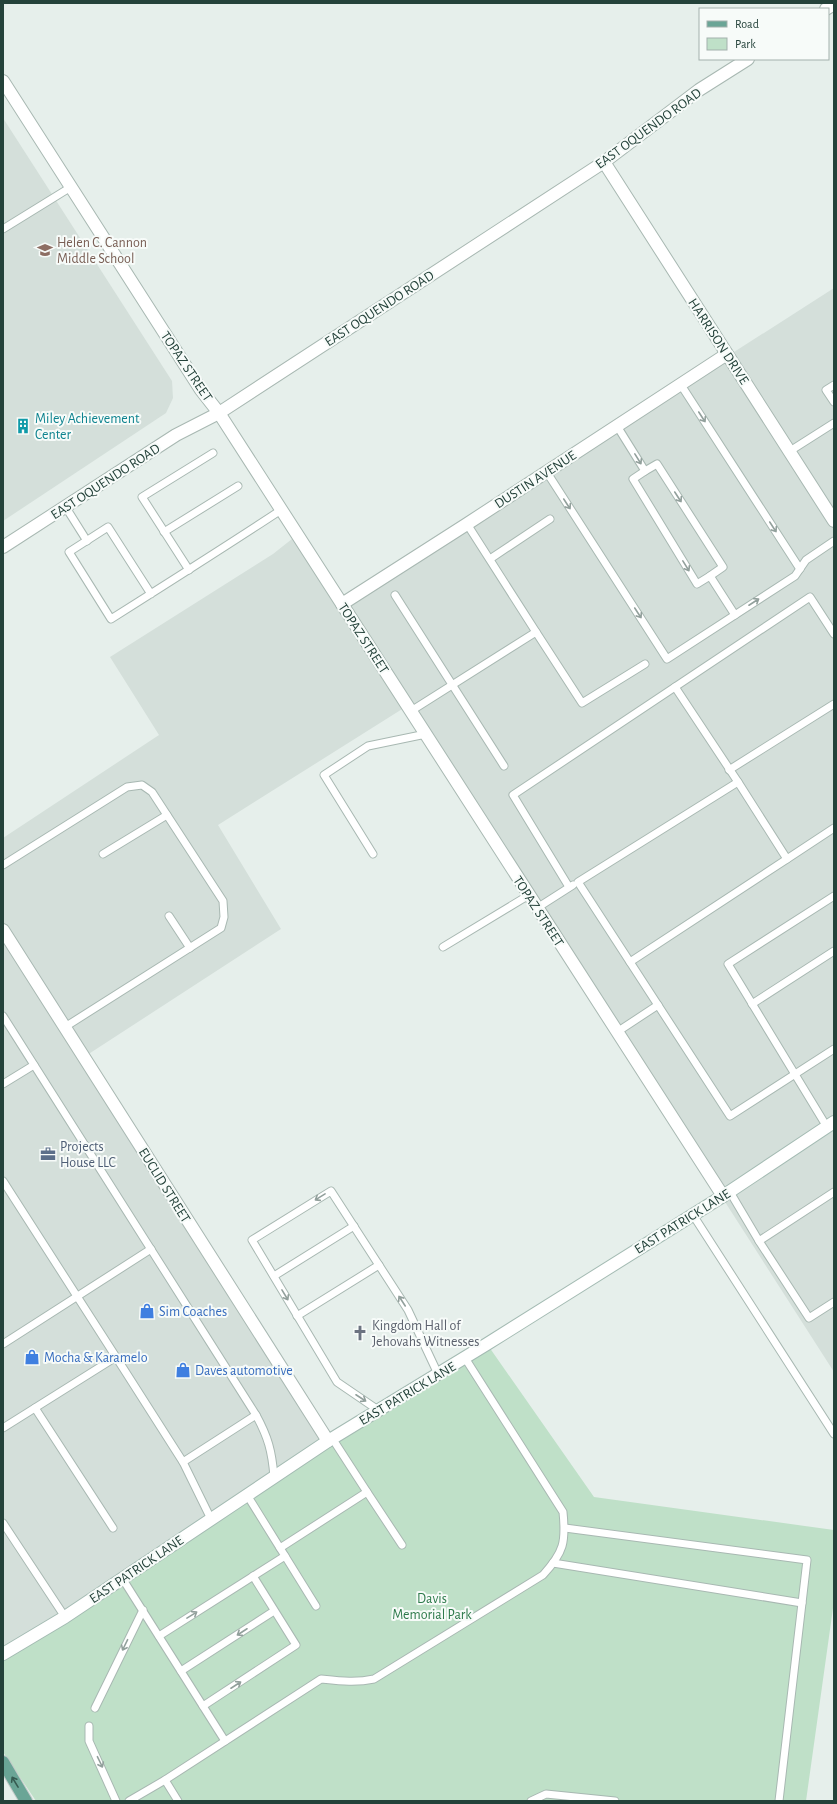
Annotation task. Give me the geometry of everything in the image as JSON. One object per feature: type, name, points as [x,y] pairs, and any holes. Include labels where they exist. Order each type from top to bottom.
[{"type":"main road","points":[[3,1762],[26,1801]]},
{"type":"street","name":"EAST OQUENDO ROAD","points":[[3,547],[176,435],[219,413],[604,162],[699,90],[746,60]]},
{"type":"street","name":"TOPAZ STREET","points":[[3,81],[201,390],[219,413],[617,1032],[726,1194]]},
{"type":"street","name":"HARRISON DRIVE","points":[[604,162],[834,521]]},
{"type":"street","name":"DUSTIN AVENUE","points":[[342,604],[467,524],[546,471],[682,385],[727,354]]},
{"type":"street","name":"EUCLID STREET","points":[[3,930],[330,1440]]},
{"type":"street","name":"EAST PATRICK LANE","points":[[3,1654],[65,1616],[330,1440],[465,1358],[693,1215],[831,1125]]},
{"type":"lane","points":[[3,229],[71,187]]},
{"type":"lane","points":[[682,385],[800,569]]},
{"type":"lane","points":[[834,385],[826,390],[834,402]]},
{"type":"lane","points":[[790,451],[834,423]]},
{"type":"lane","points":[[617,426],[645,471]]},
{"type":"lane","points":[[189,570],[142,497],[213,453]]},
{"type":"lane","points":[[657,464],[723,567],[697,584],[633,479],[645,471],[657,464]]},
{"type":"lane","points":[[546,471],[667,659],[794,576],[806,560],[834,541]]},
{"type":"lane","points":[[164,532],[238,486]]},
{"type":"lane","points":[[65,506],[87,541]]},
{"type":"lane","points":[[151,594],[108,527],[69,552],[111,619],[151,594],[189,570],[281,510]]},
{"type":"lane","points":[[490,559],[550,519]]},
{"type":"lane","points":[[467,524],[582,703],[645,664]]},
{"type":"lane","points":[[710,576],[735,615]]},
{"type":"lane","points":[[395,595],[504,766]]},
{"type":"lane","points":[[569,887],[512,795],[810,596],[834,634]]},
{"type":"lane","points":[[411,712],[536,632]]},
{"type":"lane","points":[[675,687],[787,859]]},
{"type":"lane","points":[[729,770],[834,704]]},
{"type":"lane","points":[[373,854],[324,775],[368,746],[426,734]]},
{"type":"lane","points":[[537,908],[738,782]]},
{"type":"lane","points":[[3,865],[127,787],[142,785],[152,792],[223,901],[224,917],[221,928],[65,1027]]},
{"type":"lane","points":[[103,854],[167,815]]},
{"type":"lane","points":[[630,962],[834,828]]},
{"type":"lane","points":[[578,882],[730,1116],[834,1049]]},
{"type":"lane","points":[[443,947],[529,895]]},
{"type":"lane","points":[[831,1125],[795,1074],[728,964],[834,896]]},
{"type":"lane","points":[[169,916],[190,948]]},
{"type":"lane","points":[[752,1004],[834,951]]},
{"type":"lane","points":[[617,1032],[658,1005]]},
{"type":"lane","points":[[3,1016],[256,1414],[267,1436],[272,1457],[274,1477]]},
{"type":"lane","points":[[3,1084],[34,1065]]},
{"type":"lane","points":[[3,1181],[183,1462],[211,1519]]},
{"type":"lane","points":[[378,1410],[337,1382],[252,1240],[331,1191],[408,1310],[438,1374]]},
{"type":"lane","points":[[759,1241],[834,1192]]},
{"type":"lane","points":[[726,1194],[759,1241],[809,1318],[834,1302]]},
{"type":"lane","points":[[693,1215],[834,1434]]},
{"type":"lane","points":[[274,1276],[354,1226]]},
{"type":"lane","points":[[3,1344],[151,1249]]},
{"type":"lane","points":[[297,1316],[379,1265]]},
{"type":"lane","points":[[3,1428],[116,1357]]},
{"type":"lane","points":[[129,1801],[165,1780],[321,1678],[352,1682],[374,1679],[543,1574],[553,1563],[564,1545],[565,1528],[563,1512],[465,1358]]},
{"type":"lane","points":[[35,1408],[113,1528]]},
{"type":"lane","points":[[183,1462],[256,1414]]},
{"type":"lane","points":[[330,1440],[402,1545]]},
{"type":"lane","points":[[280,1548],[367,1492]]},
{"type":"lane","points":[[246,1495],[316,1606]]},
{"type":"lane","points":[[3,1523],[65,1616]]},
{"type":"lane","points":[[565,1528],[807,1560],[779,1801]]},
{"type":"lane","points":[[159,1636],[285,1556]]},
{"type":"lane","points":[[553,1563],[802,1603]]},
{"type":"lane","points":[[203,1706],[296,1646],[253,1576]]},
{"type":"lane","points":[[122,1578],[225,1741]]},
{"type":"lane","points":[[94,1708],[142,1610]]},
{"type":"lane","points":[[181,1671],[274,1611]]},
{"type":"lane","points":[[89,1726],[89,1741],[116,1801]]},
{"type":"lane","points":[[165,1780],[178,1801]]},
{"type":"lane","points":[[531,1801],[546,1794],[615,1801]]},
{"type":"shaded area","name":"Helen C. Cannon Middle School","points":[[3,118],[172,381],[173,398],[166,413],[3,521]]},
{"type":"shaded area","points":[[834,288],[834,1372],[407,706],[218,825],[281,929],[84,1057],[328,1441],[3,1654],[3,838],[159,735],[110,657],[273,554],[297,535],[341,604]]},
{"type":"green space","name":"Davis Memorial Park","points":[[487,1344],[594,1497],[834,1530],[834,1601],[806,1801],[36,1801],[3,1752],[3,1654]]},
{"type":"place","name":"Helen C. Cannon Middle School","points":[[45,250]]},
{"type":"place","name":"Miley Achievement Center","points":[[23,426]]},
{"type":"place","name":"Projects House LLC","points":[[48,1154]]},
{"type":"place","name":"Sim Coaches","points":[[147,1311]]},
{"type":"place","name":"Kingdom Hall of Jehovahs Witnesses","points":[[360,1333]]},
{"type":"place","name":"Mocha & Karamelo","points":[[32,1357]]},
{"type":"place","name":"Daves automotive","points":[[183,1370]]}]
